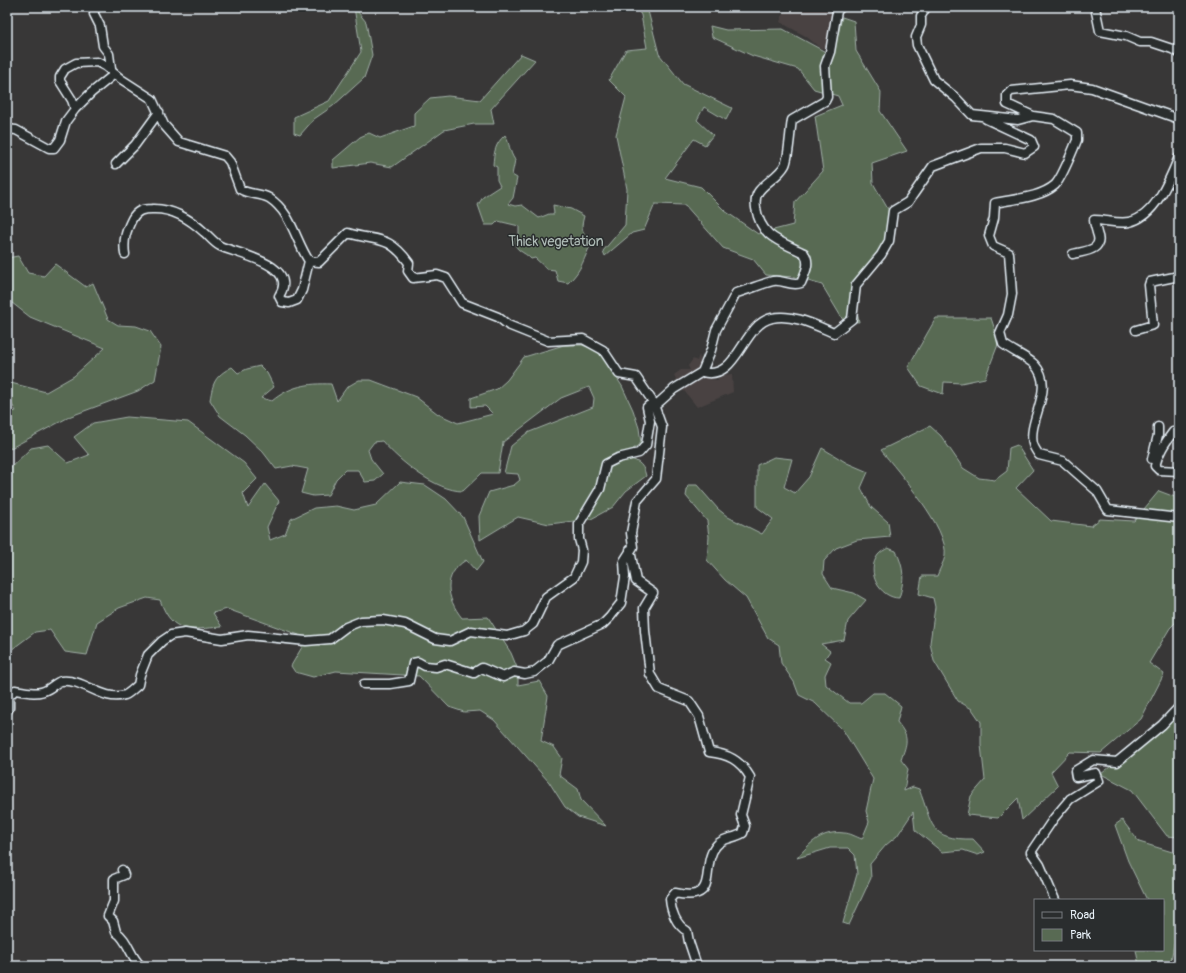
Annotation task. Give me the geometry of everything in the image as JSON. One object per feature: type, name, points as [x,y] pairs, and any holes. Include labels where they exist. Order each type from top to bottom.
[{"type":"street","points":[[7,129],[16,130],[49,148],[54,148],[60,140],[66,120],[74,109],[112,76],[109,54],[103,46],[100,26],[94,14],[94,9],[96,7]]},
{"type":"street","points":[[7,711],[9,708],[9,696],[15,690],[29,693],[46,691],[60,681],[80,682],[88,689],[110,696],[126,694],[138,685],[148,655],[162,641],[171,635],[185,633],[222,639],[248,635],[306,641],[330,640],[346,627],[362,621],[382,620],[405,624],[435,639],[450,641],[471,631],[507,636],[524,631],[533,624],[546,597],[574,577],[581,562],[582,550],[579,539],[579,524],[600,489],[606,464],[618,458],[639,453],[646,445],[650,421],[647,407],[702,372],[711,350],[716,330],[736,293],[773,281],[796,285],[801,283],[808,264],[804,254],[772,238],[763,229],[757,215],[755,199],[758,192],[768,182],[780,174],[786,162],[792,120],[825,101],[827,97],[825,66],[830,52],[836,11],[841,7]]},
{"type":"street","points":[[702,372],[711,374],[719,373],[730,363],[753,332],[767,319],[774,317],[804,321],[834,333],[852,319],[856,285],[881,255],[889,241],[893,211],[908,202],[933,166],[981,148],[1005,148],[1025,153],[1034,147],[1031,140],[968,113],[956,98],[934,80],[917,45],[916,37],[926,7]]},
{"type":"street","points":[[1095,7],[1100,31],[1126,36],[1140,42],[1151,42],[1179,53]]},
{"type":"street","points":[[74,109],[72,100],[60,81],[60,77],[65,69],[76,63],[97,62],[111,70],[121,79],[152,98],[160,112],[164,125],[179,142],[225,156],[230,162],[240,189],[245,192],[269,198],[274,202],[291,220],[303,251],[309,261],[302,290],[297,300],[289,303],[282,302],[280,296],[283,291],[282,280],[276,271],[268,264],[220,246],[189,220],[169,210],[155,208],[143,209],[135,214],[125,234],[125,254]]},
{"type":"street","points":[[1179,120],[1092,88],[1070,85],[1011,91],[1007,95],[1007,104],[1033,116],[1054,119],[1077,133],[1077,140],[1055,184],[1044,191],[1029,196],[995,203],[994,218],[989,236],[993,246],[1009,253],[1012,294],[1008,315],[1000,333],[1003,344],[1033,364],[1042,375],[1043,389],[1034,425],[1033,444],[1039,455],[1063,461],[1097,491],[1108,510],[1179,518]]},
{"type":"street","points":[[116,164],[135,145],[160,112]]},
{"type":"street","points":[[980,117],[1018,120],[1033,116]]},
{"type":"street","points":[[1073,254],[1094,249],[1098,245],[1099,238],[1094,220],[1129,222],[1146,212],[1159,200],[1179,157]]},
{"type":"street","points":[[309,261],[319,262],[348,233],[372,238],[394,245],[409,263],[408,271],[413,278],[437,275],[446,278],[462,303],[498,317],[508,325],[548,341],[583,338],[603,350],[619,374],[636,377],[653,402],[662,427],[656,479],[637,501],[631,532],[633,547],[624,561],[625,577],[621,603],[603,624],[557,645],[548,661],[534,672],[525,674],[514,672],[503,677],[482,668],[474,673],[445,664],[436,667],[425,666],[418,662],[413,663],[409,681],[390,684],[364,684]]},
{"type":"street","points":[[1136,330],[1153,324],[1149,285],[1150,282],[1179,276]]},
{"type":"street","points":[[1155,466],[1153,469],[1150,466],[1157,440],[1158,427]]},
{"type":"street","points":[[1155,466],[1158,455],[1164,444],[1173,432],[1178,434]]},
{"type":"street","points":[[1155,466],[1159,470],[1179,471]]},
{"type":"street","points":[[630,550],[636,581],[653,593],[644,608],[650,674],[659,689],[689,701],[699,716],[709,752],[720,753],[732,757],[742,765],[750,777],[741,810],[741,818],[745,826],[743,833],[723,840],[716,846],[711,854],[708,880],[701,891],[696,894],[688,895],[675,893],[670,899],[671,910],[678,923],[687,931],[697,966]]},
{"type":"street","points":[[1055,899],[1040,865],[1031,852],[1054,818],[1070,799],[1099,781],[1096,774],[1076,777],[1075,771],[1093,760],[1117,762],[1162,725],[1179,706]]},
{"type":"street","points":[[122,870],[124,875],[114,879],[114,901],[108,916],[113,922],[116,932],[122,936],[128,949],[141,966]]},
{"type":"shaded area","points":[[786,7],[832,7],[837,11],[828,49],[820,48],[807,37],[780,22]]},
{"type":"shaded area","points":[[699,355],[702,366],[694,374],[678,383],[674,375],[681,370],[690,370],[688,366],[693,359],[697,361]]},
{"type":"shaded area","points":[[732,374],[733,392],[697,407],[681,387],[697,379],[704,378],[717,380],[723,375]]},
{"type":"green space","points":[[354,7],[366,22],[372,55],[364,78],[333,106],[314,119],[300,135],[294,133],[294,117],[329,101],[361,52]]},
{"type":"green space","points":[[636,7],[647,7],[659,54],[683,84],[732,108],[726,120],[704,107],[697,120],[713,135],[705,145],[694,139],[665,178],[701,187],[725,211],[758,234],[793,225],[795,202],[823,171],[815,116],[842,105],[838,96],[814,89],[798,69],[753,56],[712,37],[710,26],[726,30],[783,29],[833,56],[842,17],[854,21],[856,51],[881,92],[880,111],[907,151],[872,163],[873,183],[896,223],[894,239],[877,266],[851,284],[859,322],[843,320],[822,285],[794,277],[766,275],[753,259],[723,248],[685,205],[655,204],[644,230],[632,233],[605,256],[603,251],[625,225],[627,189],[616,135],[626,97],[609,80],[626,50],[647,48],[641,15]]},
{"type":"green space","points":[[521,54],[535,60],[491,109],[494,124],[474,124],[444,130],[392,167],[370,163],[333,168],[333,160],[360,137],[369,133],[380,138],[414,126],[414,113],[430,98],[448,96],[480,100]]},
{"type":"green space","name":"Thick vegetation","points":[[505,135],[515,160],[512,175],[517,178],[513,198],[508,204],[515,206],[522,205],[539,218],[549,214],[554,214],[553,205],[571,209],[584,216],[582,228],[592,242],[580,268],[568,283],[558,281],[555,270],[547,269],[535,258],[531,259],[518,249],[514,239],[519,235],[519,226],[498,221],[494,225],[485,225],[478,205],[483,197],[500,186],[497,180],[497,167],[493,165],[493,160],[497,145]]},
{"type":"green space","points":[[18,256],[28,273],[44,276],[55,264],[86,287],[93,283],[108,319],[118,325],[136,326],[150,331],[161,347],[155,380],[138,391],[71,416],[7,450],[7,414],[16,411],[7,397],[7,382],[46,392],[74,376],[105,348],[30,317],[7,299],[7,258]]},
{"type":"green space","points":[[936,318],[991,318],[999,342],[985,378],[961,383],[944,382],[943,394],[921,386],[908,367]]},
{"type":"green space","points":[[564,345],[582,345],[596,350],[605,360],[622,386],[639,428],[641,443],[623,457],[638,462],[645,471],[646,476],[626,491],[613,507],[591,519],[549,524],[518,517],[480,540],[479,516],[489,492],[514,485],[520,480],[518,474],[504,473],[511,446],[527,433],[593,407],[594,398],[589,387],[561,398],[503,442],[498,473],[482,473],[463,491],[452,490],[441,486],[419,474],[408,466],[382,441],[374,442],[368,450],[371,459],[383,474],[375,481],[365,482],[358,470],[345,470],[336,479],[328,495],[313,496],[301,493],[308,469],[292,466],[276,469],[263,452],[245,435],[220,416],[210,400],[212,389],[216,380],[226,370],[232,367],[238,373],[260,366],[267,373],[274,387],[261,398],[272,401],[286,392],[300,386],[331,384],[337,401],[347,387],[359,380],[371,380],[416,397],[438,414],[458,423],[493,414],[485,406],[471,407],[471,398],[497,389],[507,380],[524,357]]},
{"type":"green space","points":[[127,417],[188,422],[244,463],[257,479],[243,493],[248,508],[265,484],[279,501],[267,527],[270,540],[285,534],[291,519],[314,508],[336,506],[354,510],[376,505],[400,482],[425,485],[446,499],[463,517],[483,562],[476,571],[466,560],[458,566],[450,580],[449,587],[452,603],[462,618],[488,617],[511,653],[518,670],[518,685],[539,681],[548,696],[541,741],[554,747],[562,758],[559,775],[578,789],[581,800],[606,826],[578,817],[565,807],[549,782],[494,720],[480,711],[464,712],[449,707],[419,676],[336,671],[313,677],[295,672],[291,666],[302,647],[299,635],[227,609],[213,613],[222,627],[201,629],[184,628],[171,620],[165,612],[160,600],[147,598],[119,608],[97,622],[87,655],[65,652],[50,630],[35,632],[7,653],[7,471],[31,448],[48,445],[68,463],[89,455],[74,437],[93,423]]},
{"type":"green space","points":[[930,426],[941,436],[963,468],[979,478],[995,480],[1007,471],[1009,448],[1017,445],[1033,470],[1016,488],[1051,521],[1091,526],[1100,519],[1134,521],[1159,491],[1175,497],[1179,495],[1179,619],[1170,628],[1149,663],[1164,674],[1141,719],[1101,753],[1070,752],[1051,772],[1058,786],[1022,820],[1018,798],[998,818],[967,815],[971,796],[985,780],[981,745],[981,722],[972,709],[958,701],[934,661],[930,643],[935,607],[933,598],[919,594],[922,576],[937,576],[944,561],[944,544],[931,516],[921,501],[881,450]]},
{"type":"green space","points":[[822,448],[847,463],[868,472],[861,488],[871,507],[888,522],[890,537],[857,540],[836,548],[824,561],[823,574],[832,588],[854,593],[866,600],[848,621],[844,640],[821,644],[830,651],[825,658],[831,662],[825,675],[826,685],[849,703],[861,703],[873,693],[885,693],[901,706],[897,722],[906,736],[906,744],[901,760],[908,769],[904,791],[913,787],[919,789],[930,820],[934,828],[940,833],[948,837],[958,839],[973,839],[985,852],[978,855],[963,850],[942,852],[915,830],[913,812],[897,836],[886,845],[870,864],[871,878],[849,925],[843,923],[857,874],[855,855],[848,848],[830,848],[797,858],[817,839],[829,834],[846,833],[862,839],[869,822],[866,811],[873,779],[843,730],[815,703],[799,695],[794,682],[781,663],[779,645],[768,638],[746,598],[725,580],[707,560],[709,537],[707,521],[686,496],[688,485],[697,485],[718,509],[728,517],[762,534],[773,519],[757,507],[757,465],[774,457],[792,459],[784,487],[795,493],[809,477]]},
{"type":"green space","points":[[888,548],[896,551],[901,563],[903,579],[899,598],[886,594],[876,583],[874,576],[874,562],[881,552]]},
{"type":"green space","points":[[1179,705],[1179,837],[1167,836],[1132,790],[1101,774],[1156,731]]},
{"type":"green space","points":[[1122,820],[1139,842],[1179,854],[1179,941],[1174,944],[1170,966],[1139,966],[1136,951],[1164,951],[1164,899],[1147,899],[1128,861],[1115,825]]}]
